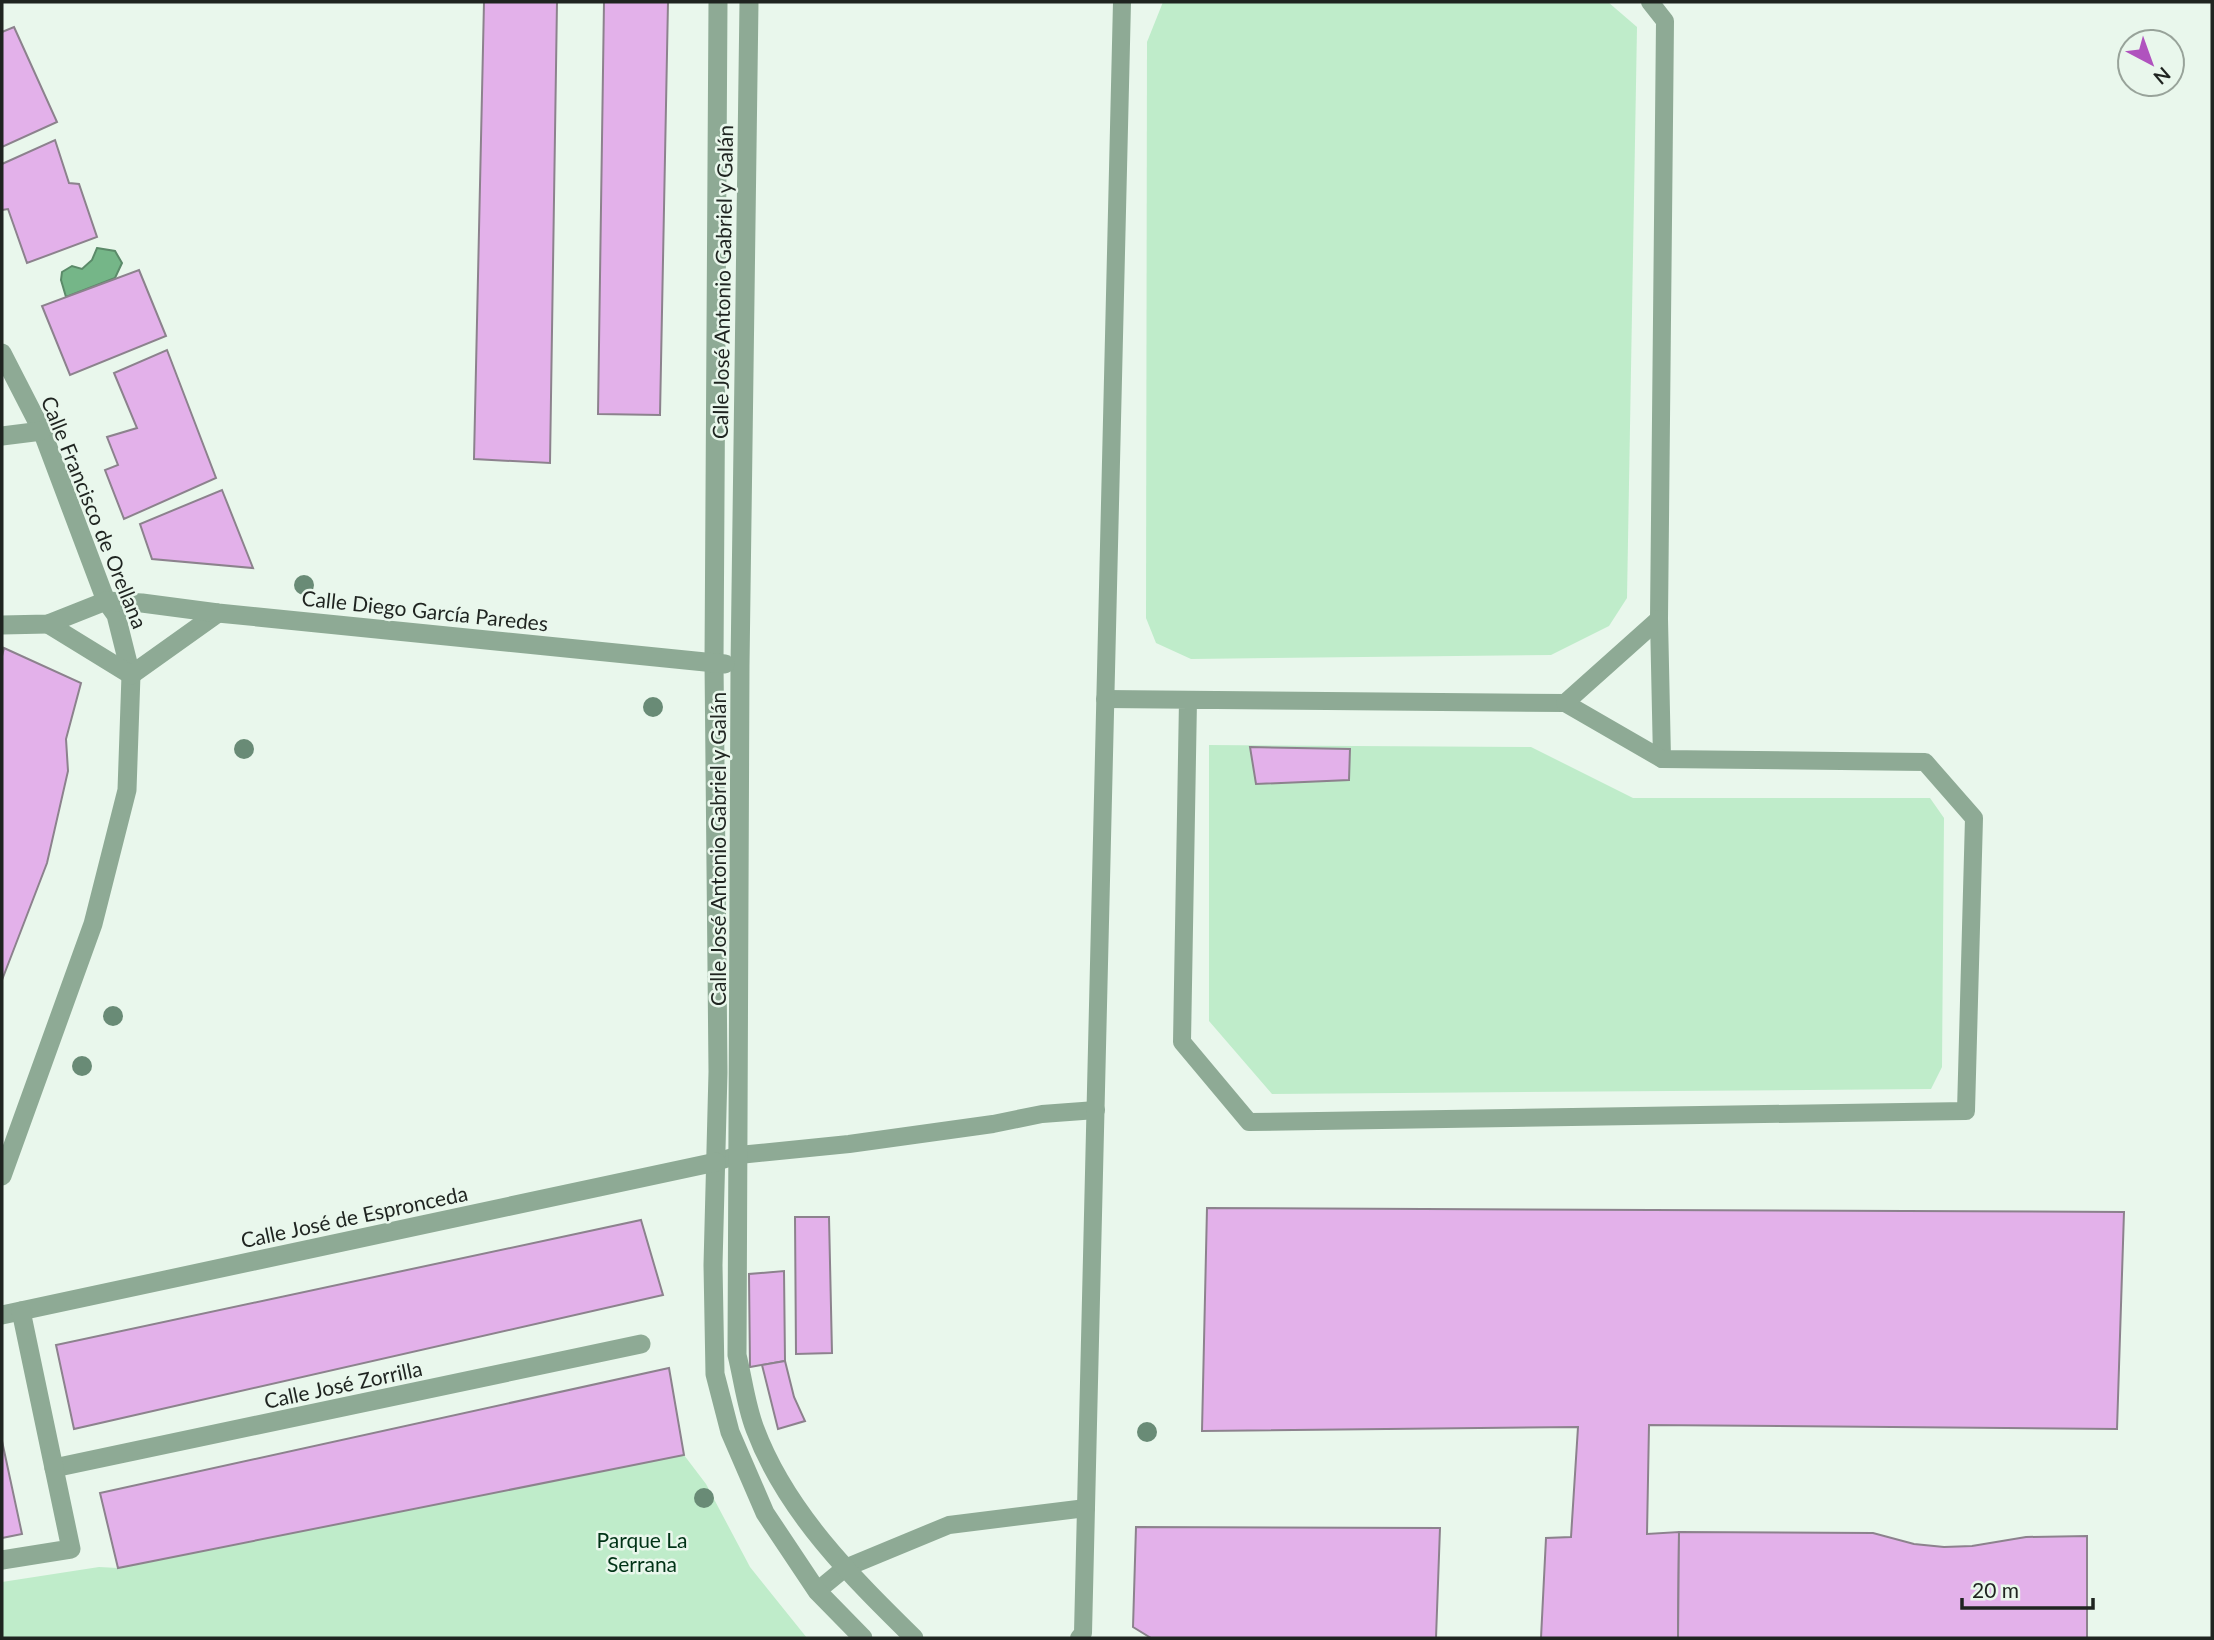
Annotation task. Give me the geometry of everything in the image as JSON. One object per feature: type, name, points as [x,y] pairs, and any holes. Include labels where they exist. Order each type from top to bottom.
[{"type":"street","name":"Calle José Antonio Gabriel y Galán","points":[[718,2],[714,662],[718,1072],[713,1265],[715,1374],[730,1432],[765,1513],[817,1591],[863,1638]]},
{"type":"street","name":"Calle José Antonio Gabriel y Galán","points":[[748,2],[740,666],[737,1355],[754,1428],[782,1488],[845,1568],[914,1638]]},
{"type":"street","name":"Calle Francisco de Orellana","points":[[2,354],[42,431],[106,601],[117,615],[131,675],[127,790],[93,925],[2,1175]]},
{"type":"street","points":[[2,436],[42,431]]},
{"type":"street","name":"Calle Diego García Paredes","points":[[106,601],[740,666]]},
{"type":"street","points":[[2,625],[48,624],[106,601]]},
{"type":"street","points":[[48,624],[131,675],[218,613]]},
{"type":"street","name":"Calle José de Espronceda","points":[[2,1315],[716,1162]]},
{"type":"street","points":[[2,1560],[71,1549],[21,1311]]},
{"type":"street","name":"Calle José Zorrilla","points":[[54,1468],[641,1344]]},
{"type":"lane","points":[[1079,1638],[1083,1633],[1122,2]]},
{"type":"lane","points":[[1650,2],[1665,21],[1659,618],[1662,759]]},
{"type":"lane","points":[[1565,703],[1659,618]]},
{"type":"lane","points":[[1105,699],[1565,703],[1662,759],[1925,762],[1974,818],[1966,1111],[1249,1122],[1182,1042],[1188,700]]},
{"type":"lane","points":[[716,1162],[739,1155],[888,1139],[1042,1114],[1096,1110]]},
{"type":"lane","points":[[817,1591],[845,1568],[949,1525],[1086,1508]]},
{"type":"green space","points":[[1163,2],[1608,2],[1637,27],[1627,598],[1609,626],[1551,655],[1191,659],[1156,643],[1146,618],[1147,42]]},
{"type":"green space","points":[[1209,745],[1531,747],[1633,798],[1930,798],[1944,818],[1942,1067],[1931,1089],[1272,1094],[1209,1021]]},
{"type":"green space","name":"Parque La Serrana","points":[[684,1455],[706,1484],[750,1567],[807,1638],[2,1638],[2,1582],[99,1567],[118,1568]]},
{"type":"shaded area","points":[[97,248],[115,251],[122,263],[115,278],[66,297],[61,280],[62,272],[72,266],[82,269],[92,260]]},
{"type":"building","points":[[484,2],[557,2],[550,463],[474,459]]},
{"type":"building","points":[[604,2],[668,2],[660,415],[598,414]]},
{"type":"building","points":[[14,27],[57,122],[2,147],[2,32]]},
{"type":"building","points":[[55,140],[69,183],[79,184],[97,237],[27,263],[8,209],[2,210],[2,164]]},
{"type":"building","points":[[139,270],[166,336],[70,375],[42,306]]},
{"type":"building","points":[[167,350],[216,478],[124,519],[105,470],[118,465],[107,437],[137,428],[114,373]]},
{"type":"building","points":[[222,490],[253,568],[152,559],[140,524]]},
{"type":"building","points":[[4,648],[81,683],[66,739],[68,771],[47,863],[2,980],[2,656]]},
{"type":"building","points":[[1250,747],[1350,749],[1349,780],[1256,784]]},
{"type":"building","points":[[1207,1208],[2124,1212],[2117,1429],[1649,1425],[1647,1534],[1679,1532],[1678,1638],[1541,1638],[1546,1538],[1571,1537],[1578,1427],[1202,1431]]},
{"type":"building","points":[[795,1217],[829,1217],[832,1353],[796,1354]]},
{"type":"building","points":[[641,1220],[663,1295],[74,1429],[56,1345]]},
{"type":"building","points":[[784,1271],[785,1361],[750,1367],[749,1274]]},
{"type":"building","points":[[785,1361],[794,1397],[805,1421],[778,1429],[762,1365]]},
{"type":"building","points":[[669,1368],[684,1455],[118,1568],[100,1493]]},
{"type":"building","points":[[2,1441],[22,1534],[2,1538]]},
{"type":"building","points":[[1136,1527],[1440,1528],[1436,1638],[1151,1638],[1133,1627]]},
{"type":"building","points":[[1679,1532],[1873,1533],[1914,1544],[1944,1547],[1972,1546],[2026,1537],[2087,1536],[2087,1638],[1678,1638]]}]
